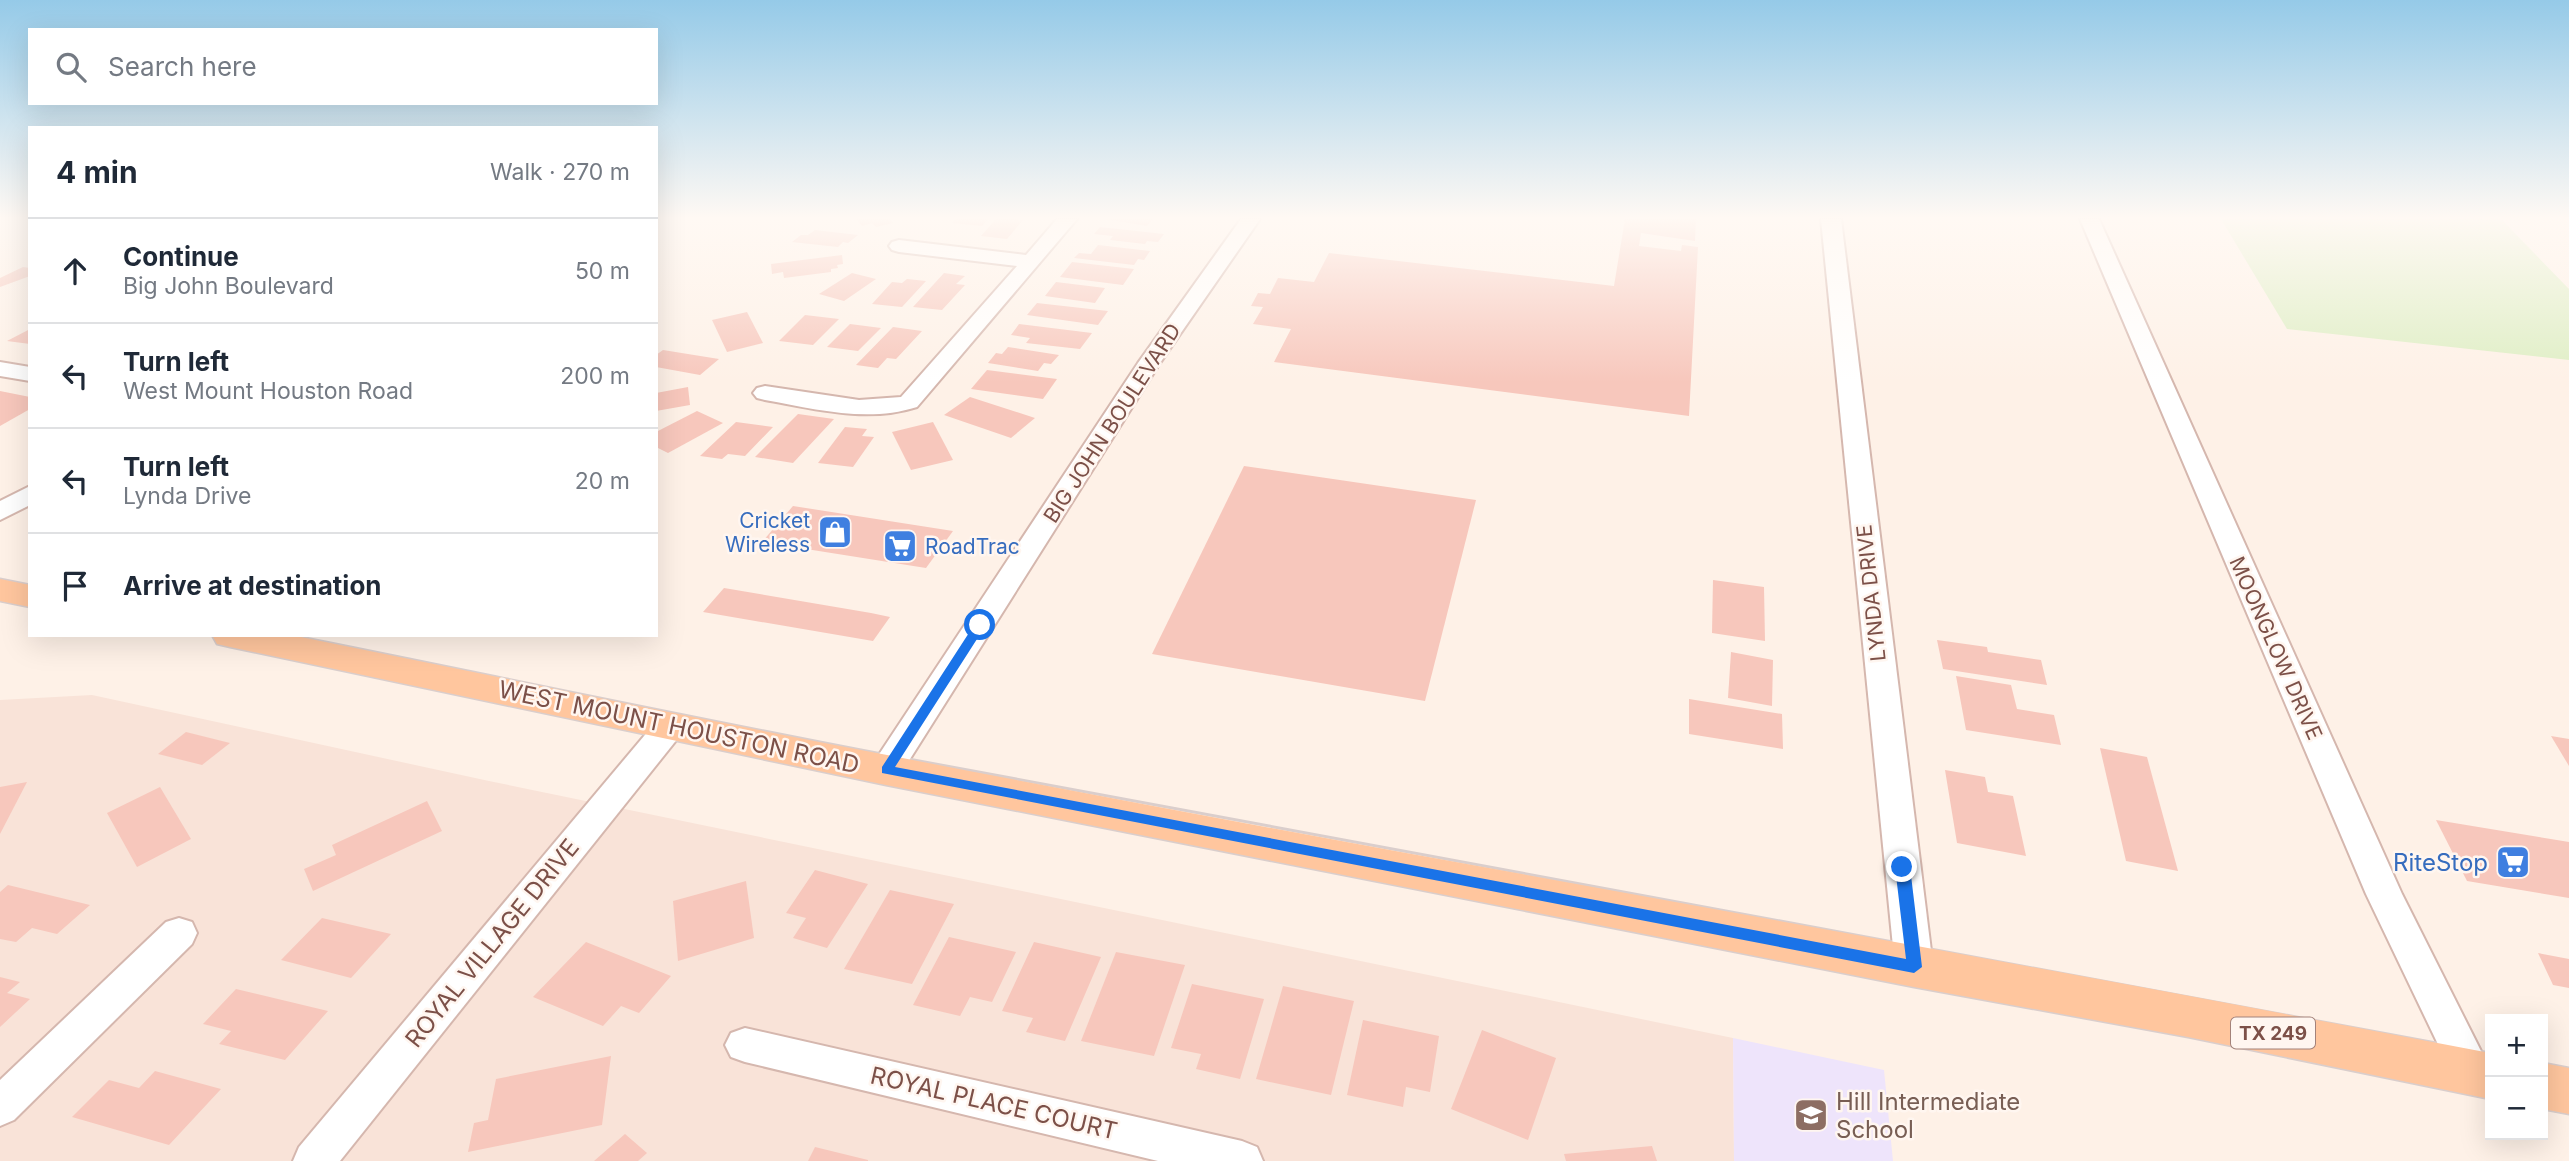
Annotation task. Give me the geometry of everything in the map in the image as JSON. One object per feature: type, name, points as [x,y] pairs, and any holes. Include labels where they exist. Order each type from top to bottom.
[{"type":"main road","points":[[0,590],[28,596]]},
{"type":"main road","name":"WEST MOUNT HOUSTON ROAD","points":[[240,637],[886,770],[1914,967],[2188,1016],[2481,1075]]},
{"type":"main road","points":[[2548,1087],[2569,1091]]},
{"type":"street","points":[[765,393],[853,407],[881,407],[908,402],[1022,273]]},
{"type":"street","name":"BIG JOHN BOULEVARD","points":[[886,770],[1149,363],[1213,273]]},
{"type":"street","name":"LYNDA DRIVE","points":[[1837,273],[1914,967]]},
{"type":"street","name":"MOONGLOW DRIVE","points":[[2113,273],[2384,894],[2481,1075]]},
{"type":"street","points":[[0,369],[28,374]]},
{"type":"street","points":[[0,512],[28,495]]},
{"type":"street","name":"ROYAL VILLAGE DRIVE","points":[[314,1161],[671,725]]},
{"type":"street","points":[[0,1107],[179,933]]},
{"type":"street","name":"ROYAL PLACE COURT","points":[[745,1045],[1242,1161]]},
{"type":"shaded area","points":[[92,695],[489,781],[1733,1038],[1734,1161],[0,1161],[0,700]]},
{"type":"shaded area","name":"Hill Intermediate School","points":[[1733,1038],[1884,1070],[1893,1161],[1734,1161]]},
{"type":"green space","points":[[2254,273],[2554,273],[2569,289],[2569,360],[2287,329]]},
{"type":"building","points":[[10,273],[28,273],[28,277],[0,287],[0,278]]},
{"type":"building","points":[[783,273],[822,273],[784,278]]},
{"type":"building","points":[[852,273],[876,279],[844,301],[819,294]]},
{"type":"building","points":[[944,273],[965,276],[956,284],[965,285],[942,310],[913,307]]},
{"type":"building","points":[[1063,273],[1131,273],[1123,285],[1060,277]]},
{"type":"building","points":[[1319,273],[1503,273],[1614,286],[1616,273],[1697,273],[1689,416],[1274,362],[1291,329],[1253,324],[1263,307],[1251,306],[1258,293],[1270,294],[1278,278],[1314,282]]},
{"type":"building","points":[[907,279],[926,281],[902,307],[872,304],[892,282],[902,283]]},
{"type":"building","points":[[1056,282],[1105,288],[1095,303],[1045,296]]},
{"type":"building","points":[[1037,303],[1108,311],[1098,325],[1027,315]]},
{"type":"building","points":[[747,312],[763,343],[727,352],[712,320]]},
{"type":"building","points":[[805,315],[839,319],[813,345],[779,341]]},
{"type":"building","points":[[850,324],[881,328],[858,351],[827,347]]},
{"type":"building","points":[[1019,324],[1092,333],[1080,349],[1026,343],[1030,338],[1011,335]]},
{"type":"building","points":[[893,327],[922,331],[896,359],[887,358],[878,368],[856,365]]},
{"type":"building","points":[[28,330],[28,344],[7,341]]},
{"type":"building","points":[[1008,347],[1059,355],[1051,364],[1044,363],[1038,371],[988,363],[996,353],[1002,354]]},
{"type":"building","points":[[663,350],[719,359],[700,375],[658,367],[658,354]]},
{"type":"building","points":[[987,370],[1057,379],[1043,399],[971,389]]},
{"type":"building","points":[[688,387],[690,405],[658,411],[658,393]]},
{"type":"building","points":[[0,391],[28,397],[28,410],[0,426]]},
{"type":"building","points":[[970,397],[1035,418],[1011,438],[944,415]]},
{"type":"building","points":[[697,411],[723,423],[668,453],[658,448],[658,431]]},
{"type":"building","points":[[798,414],[834,419],[793,463],[755,457]]},
{"type":"building","points":[[736,422],[773,427],[745,456],[728,454],[722,459],[700,456]]},
{"type":"building","points":[[933,422],[953,460],[911,470],[892,432]]},
{"type":"building","points":[[845,427],[867,429],[862,436],[874,437],[853,467],[818,463]]},
{"type":"building","points":[[1244,466],[1476,500],[1425,701],[1152,654]]},
{"type":"building","points":[[793,506],[953,531],[926,568],[762,542]]},
{"type":"building","points":[[1713,580],[1764,587],[1765,641],[1712,633]]},
{"type":"building","points":[[724,588],[890,617],[873,641],[703,612]]},
{"type":"building","points":[[1937,640],[1987,647],[1988,652],[2041,660],[2047,685],[1943,669]]},
{"type":"building","points":[[1731,652],[1773,660],[1772,706],[1728,698]]},
{"type":"building","points":[[1956,676],[2011,685],[2017,709],[2054,715],[2061,745],[1966,730]]},
{"type":"building","points":[[1689,699],[1782,714],[1783,749],[1689,734]]},
{"type":"building","points":[[186,732],[230,743],[202,765],[158,754]]},
{"type":"building","points":[[2551,736],[2569,739],[2569,766]]},
{"type":"building","points":[[2100,748],[2147,757],[2178,871],[2126,861]]},
{"type":"building","points":[[1945,770],[1985,777],[1988,792],[2013,796],[2026,856],[1957,843]]},
{"type":"building","points":[[27,782],[0,834],[0,787]]},
{"type":"building","points":[[160,787],[191,839],[137,867],[107,813]]},
{"type":"building","points":[[427,801],[442,831],[313,891],[304,869],[336,855],[332,845]]},
{"type":"building","name":"RiteStop","points":[[2436,820],[2569,842],[2569,898],[2467,881]]},
{"type":"building","points":[[815,870],[868,884],[827,948],[793,938],[806,918],[786,913]]},
{"type":"building","points":[[746,881],[754,938],[678,961],[673,901]]},
{"type":"building","points":[[8,885],[90,905],[57,934],[32,928],[16,942],[0,939],[0,892]]},
{"type":"building","points":[[890,890],[954,904],[912,984],[844,969]]},
{"type":"building","points":[[322,918],[391,934],[351,978],[281,960]]},
{"type":"building","points":[[949,937],[1016,952],[992,1002],[970,997],[960,1016],[913,1005]]},
{"type":"building","points":[[586,942],[671,976],[639,1013],[621,1006],[603,1026],[533,997]]},
{"type":"building","points":[[1034,942],[1101,957],[1065,1041],[1026,1032],[1033,1018],[1002,1011]]},
{"type":"building","points":[[1116,952],[1185,965],[1154,1056],[1081,1041]]},
{"type":"building","points":[[2538,953],[2569,959],[2569,988],[2553,985]]},
{"type":"building","points":[[0,977],[20,982],[7,993],[30,999],[0,1027]]},
{"type":"building","points":[[1192,984],[1264,999],[1240,1079],[1196,1069],[1201,1054],[1171,1048]]},
{"type":"building","points":[[1283,986],[1354,1001],[1331,1095],[1256,1079]]},
{"type":"building","points":[[236,989],[328,1011],[285,1060],[219,1044],[231,1031],[203,1024]]},
{"type":"building","points":[[1363,1020],[1439,1036],[1430,1092],[1406,1087],[1403,1107],[1347,1095]]},
{"type":"building","points":[[1482,1030],[1556,1058],[1528,1140],[1451,1109]]},
{"type":"building","points":[[611,1056],[602,1125],[468,1152],[474,1123],[488,1120],[496,1079]]},
{"type":"building","points":[[155,1071],[221,1089],[169,1145],[72,1117],[109,1080],[139,1088]]},
{"type":"building","points":[[625,1134],[647,1153],[638,1161],[594,1161]]},
{"type":"building","points":[[1652,1146],[1657,1161],[1566,1161],[1564,1154]]},
{"type":"building","points":[[815,1147],[868,1160],[868,1161],[808,1161]]},
{"type":"place","name":"Cricket Wireless","points":[[835,532]]},
{"type":"place","name":"RoadTrac","points":[[900,546]]},
{"type":"place","name":"RiteStop","points":[[2513,862]]},
{"type":"place","name":"Hill Intermediate School","points":[[1811,1115]]},
{"type":"route","points":[[980,625],[886,770],[1914,967],[1902,867]]}]
